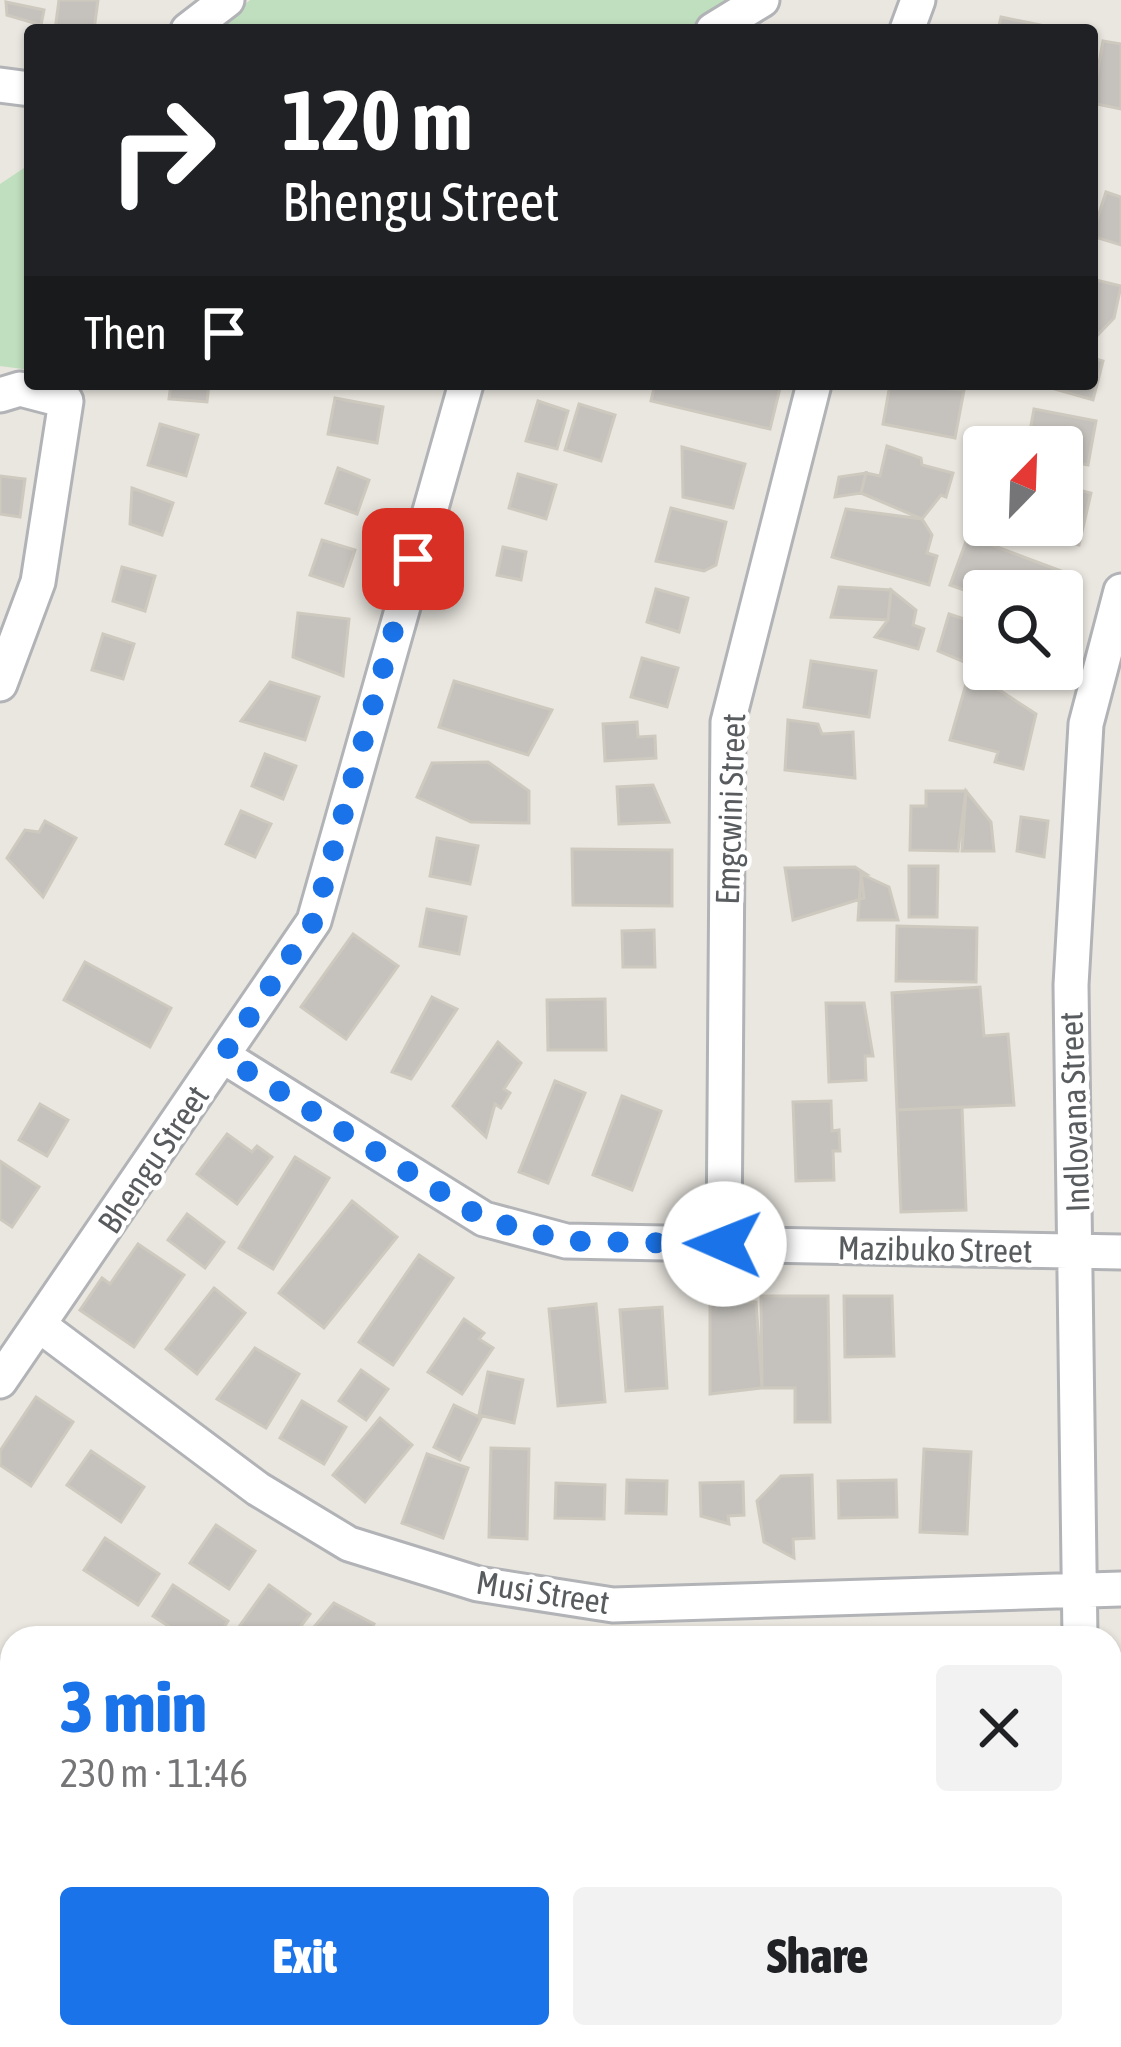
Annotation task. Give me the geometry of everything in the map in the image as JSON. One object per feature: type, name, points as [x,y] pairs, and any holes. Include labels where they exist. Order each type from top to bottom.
[{"type":"street","points":[[196,24],[227,0]]},
{"type":"street","points":[[723,24],[761,0]]},
{"type":"street","points":[[0,395],[20,389],[66,401],[38,582],[0,684]]},
{"type":"street","name":"Bhengu Street","points":[[0,1381],[314,921],[464,390]]},
{"type":"street","name":"Emgcwini Street","points":[[724,1244],[728,722],[812,390]]},
{"type":"street","name":"Indlovana Street","points":[[1080,1626],[1071,985],[1086,724],[1121,591]]},
{"type":"street","name":"Mazibuko Street","points":[[223,1056],[484,1219],[566,1241],[1121,1252]]},
{"type":"street","name":"Musi Street","points":[[39,1325],[258,1489],[349,1544],[478,1584],[613,1605],[1121,1589]]},
{"type":"green space","points":[[250,0],[741,0],[699,24],[220,24]]},
{"type":"green space","points":[[24,168],[24,369],[0,366],[0,184]]},
{"type":"building","points":[[59,0],[98,0],[95,24],[56,24]]},
{"type":"building","points":[[6,2],[44,10],[41,24],[7,15]]},
{"type":"building","points":[[1001,17],[1035,24],[999,24]]},
{"type":"building","points":[[1103,41],[1121,44],[1121,109],[1098,104]]},
{"type":"building","points":[[1106,192],[1121,197],[1121,245],[1098,238]]},
{"type":"building","points":[[1098,280],[1121,286],[1114,318],[1098,335]]},
{"type":"building","points":[[170,390],[208,390],[207,402],[169,399]]},
{"type":"building","points":[[654,390],[780,390],[770,429],[651,401]]},
{"type":"building","points":[[889,390],[964,390],[955,438],[883,424]]},
{"type":"building","points":[[1058,390],[1096,390],[1093,400]]},
{"type":"building","points":[[335,398],[383,407],[377,443],[328,434]]},
{"type":"building","points":[[538,401],[568,411],[557,449],[526,441]]},
{"type":"building","points":[[579,404],[615,415],[601,461],[565,450]]},
{"type":"building","points":[[1034,409],[1096,421],[1088,465],[1083,464],[1083,426],[1031,426]]},
{"type":"building","points":[[160,424],[198,435],[186,476],[148,465]]},
{"type":"building","points":[[887,446],[921,458],[922,465],[953,473],[946,497],[941,495],[922,519],[861,493],[866,473],[880,476]]},
{"type":"building","points":[[682,447],[745,464],[733,508],[683,497]]},
{"type":"building","points":[[338,468],[369,480],[357,514],[326,503]]},
{"type":"building","points":[[866,473],[861,493],[835,497],[839,477]]},
{"type":"building","points":[[518,474],[556,485],[546,519],[509,508]]},
{"type":"building","points":[[0,476],[25,479],[20,517],[0,514]]},
{"type":"building","points":[[132,488],[173,503],[162,535],[130,524]]},
{"type":"building","points":[[1083,491],[1091,493],[1083,528]]},
{"type":"building","points":[[671,508],[726,522],[716,565],[704,571],[656,561]]},
{"type":"building","points":[[846,509],[922,519],[932,535],[927,553],[937,556],[929,585],[832,557]]},
{"type":"building","points":[[322,540],[355,550],[343,586],[310,575]]},
{"type":"building","points":[[964,546],[995,546],[1058,570],[963,570],[963,590],[950,585]]},
{"type":"building","points":[[503,547],[526,552],[521,580],[497,575]]},
{"type":"building","points":[[122,567],[155,576],[145,611],[113,601]]},
{"type":"building","points":[[839,587],[891,590],[888,620],[831,617]]},
{"type":"building","points":[[656,589],[688,598],[679,632],[647,622]]},
{"type":"building","points":[[891,590],[916,610],[913,625],[924,629],[918,649],[875,637],[888,620]]},
{"type":"building","points":[[298,613],[349,619],[343,676],[293,657]]},
{"type":"building","points":[[949,614],[963,619],[962,661],[938,651]]},
{"type":"building","points":[[103,634],[134,644],[123,679],[92,670]]},
{"type":"building","points":[[642,658],[678,668],[667,707],[631,697]]},
{"type":"building","points":[[811,661],[876,671],[869,717],[804,707]]},
{"type":"building","points":[[454,681],[552,710],[528,755],[439,727]]},
{"type":"building","points":[[270,682],[319,697],[305,740],[241,721]]},
{"type":"building","points":[[964,690],[999,690],[1036,714],[1023,769],[995,762],[998,752],[950,740]]},
{"type":"building","points":[[788,720],[818,724],[822,734],[853,732],[855,778],[785,770]]},
{"type":"building","points":[[637,722],[638,737],[655,736],[656,758],[605,761],[603,724]]},
{"type":"building","points":[[265,754],[296,766],[283,799],[252,786]]},
{"type":"building","points":[[488,762],[529,791],[529,823],[471,822],[417,797],[432,763]]},
{"type":"building","points":[[653,785],[669,822],[619,824],[617,787]]},
{"type":"building","points":[[926,791],[966,791],[958,851],[910,850],[911,806],[926,806]]},
{"type":"building","points":[[966,791],[991,822],[994,851],[962,851]]},
{"type":"building","points":[[241,811],[271,824],[255,857],[226,844]]},
{"type":"building","points":[[1021,817],[1048,821],[1044,857],[1017,851]]},
{"type":"building","points":[[45,821],[76,838],[43,897],[7,858],[25,830],[39,832]]},
{"type":"building","points":[[437,838],[478,846],[470,884],[430,876]]},
{"type":"building","points":[[572,849],[672,850],[672,906],[573,905]]},
{"type":"building","points":[[909,866],[938,866],[937,917],[909,917]]},
{"type":"building","points":[[855,867],[866,874],[861,874],[864,898],[793,920],[785,868]]},
{"type":"building","points":[[861,874],[889,887],[898,920],[858,920]]},
{"type":"building","points":[[427,909],[466,917],[459,954],[420,946]]},
{"type":"building","points":[[897,926],[977,928],[976,982],[896,981]]},
{"type":"building","points":[[654,930],[655,967],[623,967],[622,931]]},
{"type":"building","points":[[353,934],[398,966],[346,1039],[301,1007]]},
{"type":"building","points":[[85,962],[171,1008],[150,1047],[64,1000]]},
{"type":"building","points":[[980,987],[984,1036],[1008,1034],[1014,1105],[897,1110],[892,993]]},
{"type":"building","points":[[432,997],[457,1009],[411,1079],[392,1072]]},
{"type":"building","points":[[605,999],[606,1050],[548,1050],[547,1000]]},
{"type":"building","points":[[826,1003],[864,1003],[873,1056],[865,1056],[866,1080],[829,1082]]},
{"type":"building","points":[[498,1042],[521,1063],[504,1089],[510,1093],[501,1108],[495,1104],[486,1137],[453,1106]]},
{"type":"building","points":[[555,1081],[585,1093],[548,1183],[519,1172]]},
{"type":"building","points":[[622,1096],[661,1111],[632,1190],[593,1175]]},
{"type":"building","points":[[831,1101],[832,1131],[839,1130],[840,1151],[833,1151],[834,1180],[796,1181],[793,1102]]},
{"type":"building","points":[[40,1104],[68,1120],[47,1156],[19,1140]]},
{"type":"building","points":[[962,1107],[966,1210],[901,1212],[897,1110]]},
{"type":"building","points":[[227,1134],[252,1152],[257,1146],[272,1157],[237,1204],[197,1174]]},
{"type":"building","points":[[295,1157],[329,1178],[273,1269],[239,1248]]},
{"type":"building","points":[[0,1161],[39,1187],[12,1227],[0,1219]]},
{"type":"building","points":[[352,1201],[397,1237],[324,1328],[279,1293]]},
{"type":"building","points":[[187,1214],[224,1242],[205,1268],[168,1240]]},
{"type":"building","points":[[138,1244],[184,1275],[134,1347],[80,1310],[102,1278],[110,1284]]},
{"type":"building","points":[[419,1255],[453,1278],[393,1365],[359,1342]]},
{"type":"building","points":[[214,1288],[245,1313],[197,1374],[166,1349]]},
{"type":"building","points":[[761,1296],[828,1296],[830,1422],[795,1422],[795,1388],[762,1388]]},
{"type":"building","points":[[844,1296],[892,1296],[894,1356],[845,1357]]},
{"type":"building","points":[[710,1302],[756,1302],[762,1388],[710,1394]]},
{"type":"building","points":[[596,1304],[605,1402],[558,1406],[549,1309]]},
{"type":"building","points":[[662,1307],[667,1388],[626,1391],[620,1310]]},
{"type":"building","points":[[464,1319],[484,1333],[479,1339],[493,1348],[462,1394],[428,1372]]},
{"type":"building","points":[[255,1348],[299,1374],[266,1428],[217,1399]]},
{"type":"building","points":[[361,1370],[388,1389],[366,1420],[339,1401]]},
{"type":"building","points":[[488,1372],[523,1380],[514,1423],[479,1415]]},
{"type":"building","points":[[36,1397],[73,1422],[31,1486],[0,1465],[0,1451]]},
{"type":"building","points":[[302,1401],[346,1427],[324,1464],[280,1438]]},
{"type":"building","points":[[454,1405],[481,1418],[460,1460],[434,1447]]},
{"type":"building","points":[[380,1418],[412,1445],[365,1502],[333,1475]]},
{"type":"building","points":[[491,1448],[529,1449],[527,1539],[489,1537]]},
{"type":"building","points":[[924,1449],[971,1452],[967,1534],[920,1532]]},
{"type":"building","points":[[91,1451],[144,1487],[121,1522],[67,1485]]},
{"type":"building","points":[[427,1454],[468,1468],[443,1538],[402,1523]]},
{"type":"building","points":[[812,1475],[814,1538],[793,1539],[794,1558],[764,1542],[757,1501],[781,1476]]},
{"type":"building","points":[[627,1480],[667,1481],[666,1514],[626,1513]]},
{"type":"building","points":[[896,1480],[897,1517],[839,1518],[838,1481]]},
{"type":"building","points":[[743,1482],[744,1515],[728,1516],[729,1524],[701,1516],[700,1483]]},
{"type":"building","points":[[556,1483],[605,1485],[604,1519],[555,1518]]},
{"type":"building","points":[[216,1525],[255,1551],[229,1589],[190,1563]]},
{"type":"building","points":[[105,1538],[159,1574],[138,1605],[84,1570]]},
{"type":"building","points":[[173,1585],[228,1621],[225,1626],[168,1626],[153,1616]]},
{"type":"building","points":[[269,1585],[310,1614],[301,1626],[240,1626]]},
{"type":"building","points":[[334,1603],[374,1624],[373,1626],[315,1626]]},
{"type":"route","points":[[413,559],[314,921],[223,1056],[484,1219],[566,1241],[724,1244]]}]
